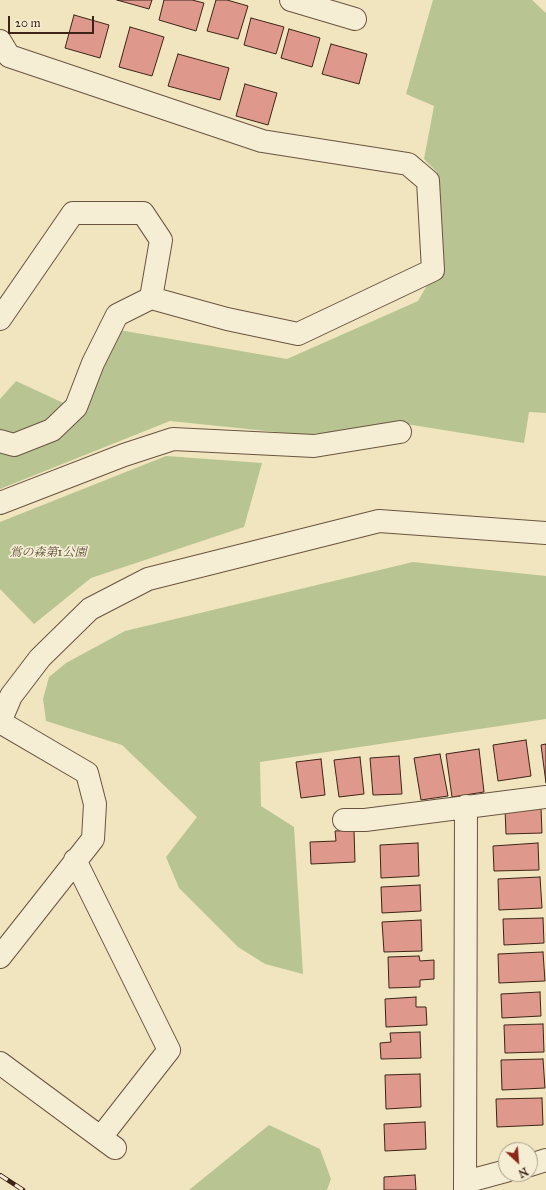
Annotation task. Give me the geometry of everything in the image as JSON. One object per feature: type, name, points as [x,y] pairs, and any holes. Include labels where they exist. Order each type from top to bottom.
[{"type":"street","points":[[291,0],[354,19]]},
{"type":"street","points":[[0,441],[14,445],[52,430],[76,407],[93,363],[117,314],[151,298],[227,319],[298,334],[433,270],[428,181],[408,164],[262,141],[3,55]]},
{"type":"street","points":[[0,319],[74,214],[143,214],[161,240],[151,298]]},
{"type":"street","points":[[0,503],[124,455],[173,439],[314,446],[400,432]]},
{"type":"street","points":[[0,957],[93,839],[95,804],[87,773],[0,722],[11,696],[40,658],[90,610],[148,579],[379,521],[546,533]]},
{"type":"street","points":[[344,820],[366,820],[466,806],[546,797]]},
{"type":"street","points":[[466,806],[465,1186],[498,1174]]},
{"type":"street","points":[[0,1063],[108,1142],[169,1050],[75,860]]},
{"type":"green space","points":[[433,0],[532,0],[546,13],[546,413],[529,412],[524,443],[400,423],[305,435],[170,421],[0,489],[0,399],[16,381],[85,413],[119,330],[287,359],[418,301],[443,258],[437,172],[424,159],[434,106],[406,94]]},
{"type":"green space","name":"鴬の森第1公園","points":[[166,456],[262,463],[244,527],[91,578],[34,624],[0,589],[0,522]]},
{"type":"green space","points":[[413,562],[546,576],[546,719],[260,762],[261,806],[294,827],[303,974],[265,964],[238,947],[179,888],[166,857],[197,817],[122,745],[46,721],[43,699],[49,677],[66,663],[125,631]]},
{"type":"green space","points":[[269,1125],[320,1149],[331,1179],[327,1190],[189,1190]]},
{"type":"building","points":[[117,0],[152,0],[149,9]]},
{"type":"building","points":[[164,0],[192,0],[204,3],[196,31],[159,20]]},
{"type":"building","points":[[216,0],[227,0],[248,6],[238,39],[207,31]]},
{"type":"building","points":[[74,15],[109,25],[100,58],[65,48]]},
{"type":"building","points":[[251,18],[284,27],[276,54],[244,45]]},
{"type":"building","points":[[130,27],[164,37],[152,76],[119,67]]},
{"type":"building","points":[[289,29],[320,38],[312,67],[281,58]]},
{"type":"building","points":[[331,44],[367,54],[359,84],[322,74]]},
{"type":"building","points":[[178,54],[229,68],[220,100],[168,86]]},
{"type":"building","points":[[245,84],[277,93],[268,125],[236,116]]},
{"type":"building","points":[[526,740],[531,776],[498,781],[493,745]]},
{"type":"building","points":[[546,744],[546,783],[541,745]]},
{"type":"building","points":[[479,749],[484,792],[452,797],[446,754]]},
{"type":"building","points":[[440,754],[448,796],[421,800],[414,758]]},
{"type":"building","points":[[399,756],[402,794],[373,795],[370,758]]},
{"type":"building","points":[[360,757],[364,794],[339,797],[334,760]]},
{"type":"building","points":[[321,759],[325,795],[301,798],[296,762]]},
{"type":"building","points":[[541,808],[542,833],[506,834],[505,809]]},
{"type":"building","points":[[354,830],[355,862],[311,864],[310,842],[336,841],[335,831]]},
{"type":"building","points":[[418,843],[419,876],[381,878],[380,845]]},
{"type":"building","points":[[538,843],[539,870],[494,871],[493,846]]},
{"type":"building","points":[[540,877],[542,908],[499,910],[498,879]]},
{"type":"building","points":[[420,885],[421,911],[382,913],[381,887]]},
{"type":"building","points":[[543,918],[544,943],[504,945],[503,919]]},
{"type":"building","points":[[421,920],[422,951],[384,952],[382,922]]},
{"type":"building","points":[[543,952],[545,981],[499,983],[498,954]]},
{"type":"building","points":[[419,956],[420,961],[434,960],[434,979],[420,980],[420,987],[389,988],[388,957]]},
{"type":"building","points":[[540,992],[541,1016],[502,1018],[501,994]]},
{"type":"building","points":[[416,997],[416,1007],[426,1007],[427,1025],[386,1027],[385,999]]},
{"type":"building","points":[[543,1024],[544,1052],[505,1053],[504,1025]]},
{"type":"building","points":[[420,1032],[421,1058],[381,1059],[380,1043],[391,1042],[390,1033]]},
{"type":"building","points":[[543,1059],[545,1088],[502,1090],[501,1060]]},
{"type":"building","points":[[420,1074],[421,1107],[386,1109],[385,1075]]},
{"type":"building","points":[[542,1098],[543,1125],[497,1127],[496,1099]]},
{"type":"building","points":[[425,1122],[426,1149],[385,1151],[384,1124]]},
{"type":"building","points":[[415,1175],[416,1190],[384,1190],[384,1177]]},
{"type":"railway","points":[[0,1175],[23,1190]]}]
